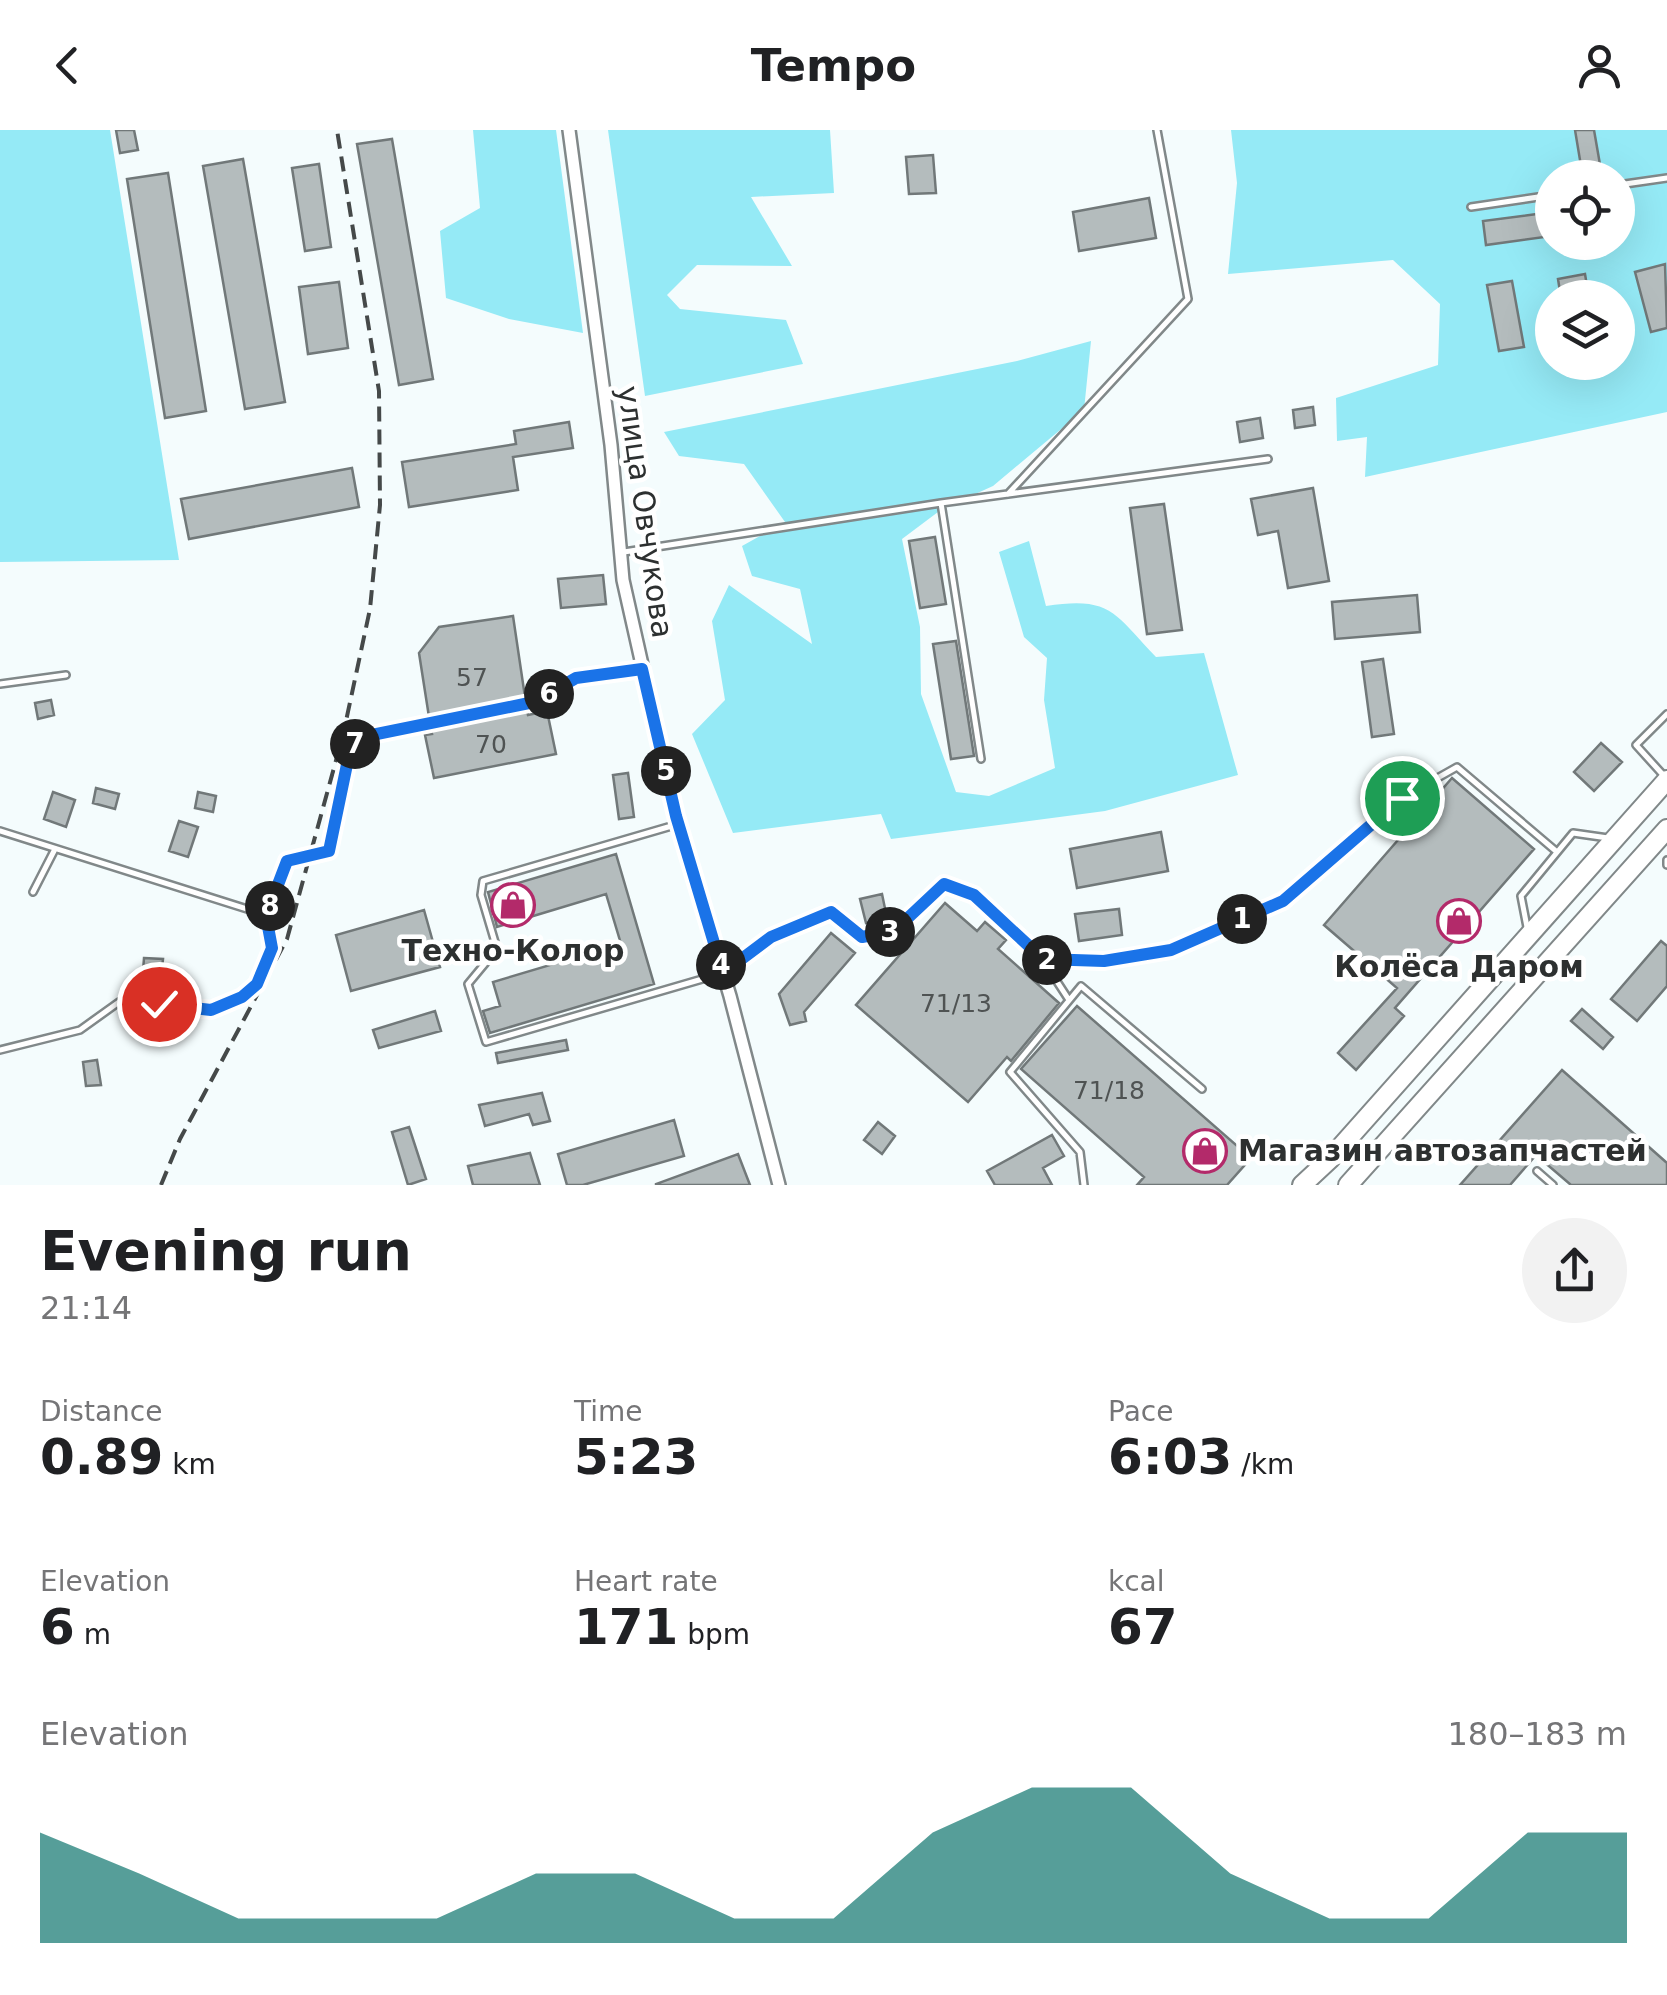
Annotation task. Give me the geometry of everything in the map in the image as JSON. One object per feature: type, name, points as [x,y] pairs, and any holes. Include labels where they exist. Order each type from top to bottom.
[{"type":"highway","points":[[1302,1185],[1416,1063],[1667,780]]},
{"type":"highway","points":[[1348,1185],[1667,829]]},
{"type":"highway","points":[[1416,1063],[1441,1084]]},
{"type":"street","name":"улица Овчукова","points":[[569,130],[621,553],[642,669],[678,824],[723,973],[779,1185]]},
{"type":"lane","points":[[1008,494],[1188,298],[1157,130]]},
{"type":"lane","points":[[1635,183],[1667,178]]},
{"type":"lane","points":[[1470,207],[1535,197]]},
{"type":"lane","points":[[621,553],[941,503],[1268,459]]},
{"type":"lane","points":[[941,503],[981,759]]},
{"type":"lane","points":[[266,916],[287,861],[329,851],[350,750],[362,737],[534,702],[576,678],[642,669]]},
{"type":"lane","points":[[0,684],[66,674]]},
{"type":"lane","points":[[1667,714],[1636,745],[1667,780]]},
{"type":"lane","points":[[1043,959],[1104,961],[1171,950],[1283,901],[1402,798],[1457,767],[1557,852]]},
{"type":"lane","points":[[678,824],[483,880],[481,895],[497,949],[468,984],[486,1042],[723,973],[771,937],[831,912],[862,937],[894,931],[944,884],[974,895],[1043,959],[1068,1000]]},
{"type":"lane","points":[[0,831],[266,916],[272,928],[270,959],[257,984],[242,997],[211,1010],[119,1002],[80,1030],[0,1050]]},
{"type":"lane","points":[[1529,937],[1520,896],[1573,833],[1616,839]]},
{"type":"lane","points":[[33,892],[55,849]]},
{"type":"lane","points":[[1084,1185],[1080,1152],[1010,1072],[1081,986],[1202,1088]]},
{"type":"lane","points":[[1537,1171],[1553,1185]]},
{"type":"shaded area","points":[[0,130],[110,130],[179,560],[0,562]]},
{"type":"shaded area","points":[[473,130],[556,130],[583,333],[509,319],[446,298],[440,231],[480,208]]},
{"type":"shaded area","points":[[608,130],[830,130],[834,193],[751,197],[792,266],[697,265],[667,295],[680,309],[786,320],[803,364],[645,396]]},
{"type":"shaded area","points":[[1231,130],[1667,130],[1667,412],[1365,477],[1367,437],[1337,441],[1336,398],[1438,365],[1440,304],[1393,260],[1228,274],[1237,183]]},
{"type":"shaded area","points":[[1091,341],[1084,410],[993,486],[942,509],[902,539],[920,627],[921,694],[956,792],[989,796],[1055,768],[1044,700],[1047,658],[1024,637],[999,552],[1029,541],[1046,606],[1085,604],[1110,611],[1156,657],[1204,653],[1238,775],[1105,811],[891,839],[881,814],[733,833],[692,734],[725,700],[712,621],[729,585],[812,644],[800,589],[752,576],[742,546],[785,522],[744,464],[679,456],[664,432],[1017,361]]},
{"type":"building","points":[[116,130],[134,130],[138,150],[120,153]]},
{"type":"building","points":[[1575,130],[1594,130],[1599,160],[1580,160]]},
{"type":"building","points":[[392,139],[433,379],[399,385],[357,144]]},
{"type":"building","points":[[933,155],[936,193],[909,194],[906,157]]},
{"type":"building","points":[[243,159],[285,402],[245,409],[203,166]]},
{"type":"building","points":[[319,164],[331,247],[305,251],[292,168]]},
{"type":"building","points":[[168,173],[206,411],[165,418],[127,179]]},
{"type":"building","points":[[1149,198],[1156,238],[1079,251],[1073,212]]},
{"type":"building","points":[[1535,214],[1535,238],[1486,245],[1483,221]]},
{"type":"building","points":[[1665,264],[1667,328],[1651,332],[1635,272]]},
{"type":"building","points":[[1585,274],[1586,280],[1558,280]]},
{"type":"building","points":[[1512,281],[1524,347],[1499,351],[1487,285]]},
{"type":"building","points":[[339,282],[348,348],[308,354],[299,287]]},
{"type":"building","points":[[1313,407],[1315,425],[1295,428],[1293,410]]},
{"type":"building","points":[[1260,418],[1263,438],[1240,442],[1237,422]]},
{"type":"building","points":[[569,422],[573,448],[513,457],[518,490],[409,507],[402,462],[516,444],[514,431]]},
{"type":"building","points":[[352,468],[359,507],[189,539],[181,499]]},
{"type":"building","points":[[1313,488],[1329,581],[1288,588],[1278,531],[1258,535],[1251,499]]},
{"type":"building","points":[[1164,504],[1182,630],[1147,634],[1130,508]]},
{"type":"building","points":[[935,537],[946,604],[920,608],[909,541]]},
{"type":"building","points":[[603,575],[606,604],[561,608],[558,579]]},
{"type":"building","points":[[1417,595],[1420,632],[1335,639],[1332,602]]},
{"type":"building","points":[[513,616],[525,697],[429,717],[419,653],[439,627]]},
{"type":"building","points":[[956,641],[974,756],[951,759],[933,644]]},
{"type":"building","points":[[1383,659],[1394,734],[1372,737],[1362,662]]},
{"type":"building","points":[[51,700],[54,715],[38,719],[35,703]]},
{"type":"building","points":[[527,710],[528,715],[547,711],[556,754],[434,778],[425,735],[432,734],[431,729]]},
{"type":"building","points":[[1601,743],[1622,762],[1594,791],[1574,772]]},
{"type":"building","points":[[628,773],[634,817],[619,819],[613,775]]},
{"type":"building","points":[[1452,778],[1534,849],[1395,1008],[1404,1016],[1356,1070],[1338,1053],[1397,988],[1324,925]]},
{"type":"building","points":[[96,788],[119,794],[115,809],[93,803]]},
{"type":"building","points":[[53,792],[75,800],[66,827],[44,819]]},
{"type":"building","points":[[198,792],[216,796],[213,812],[195,808]]},
{"type":"building","points":[[179,821],[198,827],[188,857],[169,851]]},
{"type":"building","points":[[1161,832],[1168,871],[1077,888],[1070,849]]},
{"type":"building","points":[[616,854],[654,984],[490,1033],[483,1011],[500,1006],[493,982],[621,944],[606,894],[497,927],[488,892]]},
{"type":"building","points":[[882,894],[887,918],[866,923],[860,899]]},
{"type":"building","points":[[945,903],[977,931],[985,922],[1006,940],[998,949],[1059,1003],[1011,1061],[1007,1057],[968,1102],[856,1005]]},
{"type":"building","points":[[1119,909],[1122,935],[1079,941],[1075,914]]},
{"type":"building","points":[[424,910],[440,967],[351,991],[336,935]]},
{"type":"building","points":[[831,933],[855,953],[804,1012],[806,1021],[790,1025],[779,994]]},
{"type":"building","points":[[1661,941],[1667,946],[1667,986],[1637,1021],[1611,999]]},
{"type":"building","points":[[144,958],[163,959],[160,987],[142,985]]},
{"type":"building","points":[[1077,1006],[1251,1158],[1227,1185],[1137,1185],[1144,1177],[1021,1069]]},
{"type":"building","points":[[1582,1009],[1613,1037],[1603,1049],[1571,1021]]},
{"type":"building","points":[[435,1011],[441,1031],[379,1048],[373,1030]]},
{"type":"building","points":[[566,1040],[568,1050],[498,1063],[496,1053]]},
{"type":"building","points":[[97,1060],[101,1085],[86,1086],[83,1062]]},
{"type":"building","points":[[1562,1070],[1667,1163],[1667,1185],[1571,1185],[1536,1155],[1510,1185],[1460,1185]]},
{"type":"building","points":[[542,1093],[550,1121],[533,1125],[529,1114],[485,1126],[479,1105]]},
{"type":"building","points":[[674,1120],[684,1156],[583,1185],[567,1185],[558,1154]]},
{"type":"building","points":[[878,1122],[895,1136],[882,1154],[864,1140]]},
{"type":"building","points":[[409,1127],[426,1179],[408,1185],[392,1132]]},
{"type":"building","points":[[1052,1135],[1064,1156],[1043,1168],[1052,1185],[995,1185],[987,1171]]},
{"type":"building","points":[[530,1153],[540,1185],[473,1185],[468,1166]]},
{"type":"building","points":[[738,1154],[750,1185],[656,1185],[656,1184]]},
{"type":"railway","points":[[161,1185],[180,1139],[287,939],[343,735],[370,609],[380,505],[379,391],[337,130]]},
{"type":"place","name":"Техно-Колор","points":[[513,905]]},
{"type":"place","name":"Колёса Даром","points":[[1459,921]]},
{"type":"place","name":"Магазин автозапчастей","points":[[1205,1151]]},
{"type":"route","points":[[159,1004],[211,1010],[242,997],[257,984],[272,948],[272,928],[266,916],[287,861],[329,851],[350,750],[362,737],[534,702],[576,678],[642,669],[676,816],[723,973],[771,937],[831,912],[862,937],[894,931],[944,884],[974,895],[1043,959],[1104,961],[1171,950],[1283,901],[1402,798]]}]
